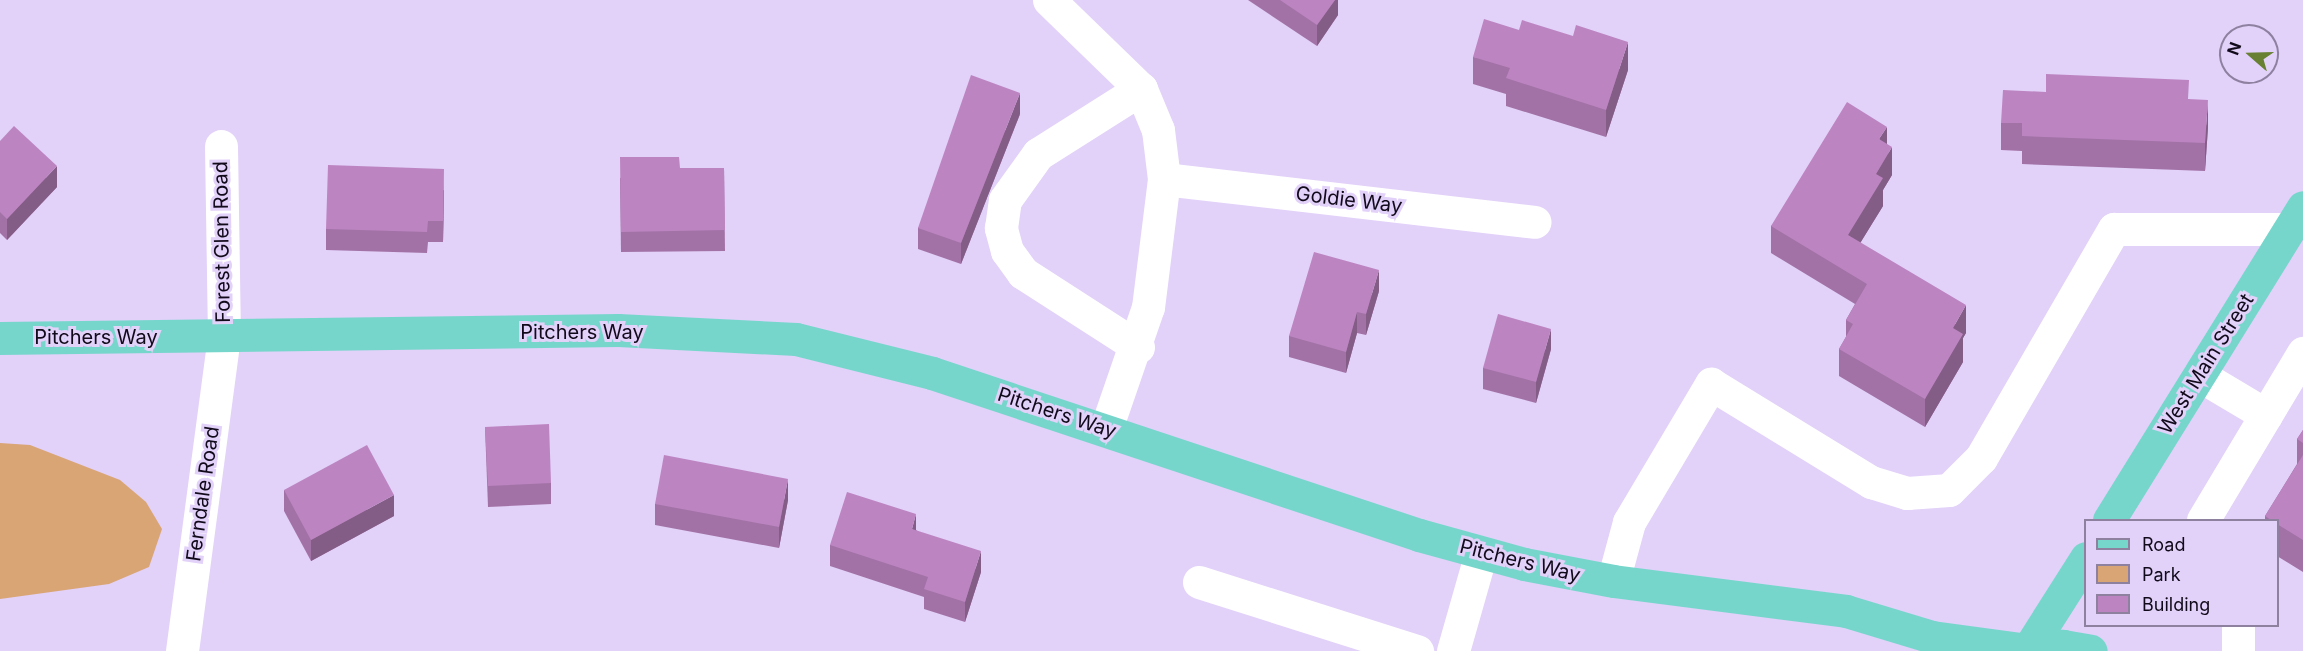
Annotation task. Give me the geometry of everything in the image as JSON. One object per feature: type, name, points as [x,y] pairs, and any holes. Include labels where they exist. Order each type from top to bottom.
[{"type":"main road","name":"West Main Street","points":[[2110,519],[2296,218]]},
{"type":"main road","name":"Pitchers Way","points":[[0,338],[224,337],[618,330],[796,339],[932,373],[1481,553],[1613,581],[1846,611],[1932,637],[2028,651],[2063,646],[2091,651]]},
{"type":"main road","points":[[2028,651],[2084,560]]},
{"type":"street","points":[[1049,0],[1142,89],[1158,130],[1164,179],[1163,221],[1138,347],[1106,429]]},
{"type":"street","points":[[1138,347],[1023,273],[1007,251],[1001,228],[1005,200],[1038,154],[1142,89]]},
{"type":"street","name":"Forest Glen Road","points":[[221,146],[224,337]]},
{"type":"street","name":"Goldie Way","points":[[1164,179],[1535,222]]},
{"type":"street","points":[[1613,581],[1629,522],[1712,384],[1871,482],[1907,493],[1949,490],[1981,458],[2114,230],[2296,218]]},
{"type":"street","name":"Ferndale Road","points":[[182,651],[224,337]]},
{"type":"street","points":[[2204,519],[2303,353]]},
{"type":"street","points":[[2199,375],[2266,415]]},
{"type":"street","points":[[1453,651],[1481,553]]},
{"type":"street","points":[[1199,582],[1417,651]]},
{"type":"street","points":[[2238,627],[2238,651]]},
{"type":"green space","points":[[0,443],[30,445],[120,480],[146,502],[162,529],[149,567],[109,584],[0,599]]},
{"type":"building","points":[[1280,0],[1335,0],[1317,25]]},
{"type":"building","points":[[1484,19],[1519,30],[1522,20],[1573,36],[1576,25],[1628,42],[1606,110],[1506,78],[1510,68],[1473,57]]},
{"type":"building","points":[[2046,74],[2189,80],[2188,99],[2208,100],[2205,143],[2022,136],[2022,123],[2001,123],[2003,90],[2046,92]]},
{"type":"building","points":[[971,75],[1020,93],[961,243],[918,228]]},
{"type":"building","points":[[1847,102],[1887,127],[1879,139],[1892,147],[1876,174],[1883,178],[1848,235],[1966,305],[1953,328],[1963,334],[1925,399],[1839,349],[1853,324],[1846,320],[1867,284],[1771,226]]},
{"type":"building","points":[[14,126],[57,166],[7,219],[0,212],[0,141]]},
{"type":"building","points":[[620,157],[679,157],[680,168],[724,168],[725,230],[621,232]]},
{"type":"building","points":[[328,165],[444,169],[443,221],[428,221],[427,232],[326,229]]},
{"type":"building","points":[[1314,252],[1379,270],[1366,314],[1357,312],[1346,352],[1289,336]]},
{"type":"building","points":[[1498,314],[1551,329],[1536,382],[1483,368]]},
{"type":"building","points":[[549,424],[551,483],[488,486],[485,427]]},
{"type":"building","points":[[2303,430],[2303,443],[2297,439]]},
{"type":"building","points":[[367,445],[394,495],[311,540],[284,490]]},
{"type":"building","points":[[664,455],[788,479],[779,527],[655,504]]},
{"type":"building","points":[[2303,455],[2303,540],[2279,525],[2279,519],[2270,519],[2265,516]]},
{"type":"building","points":[[847,492],[916,514],[912,529],[981,551],[965,602],[924,589],[928,577],[830,545]]}]
